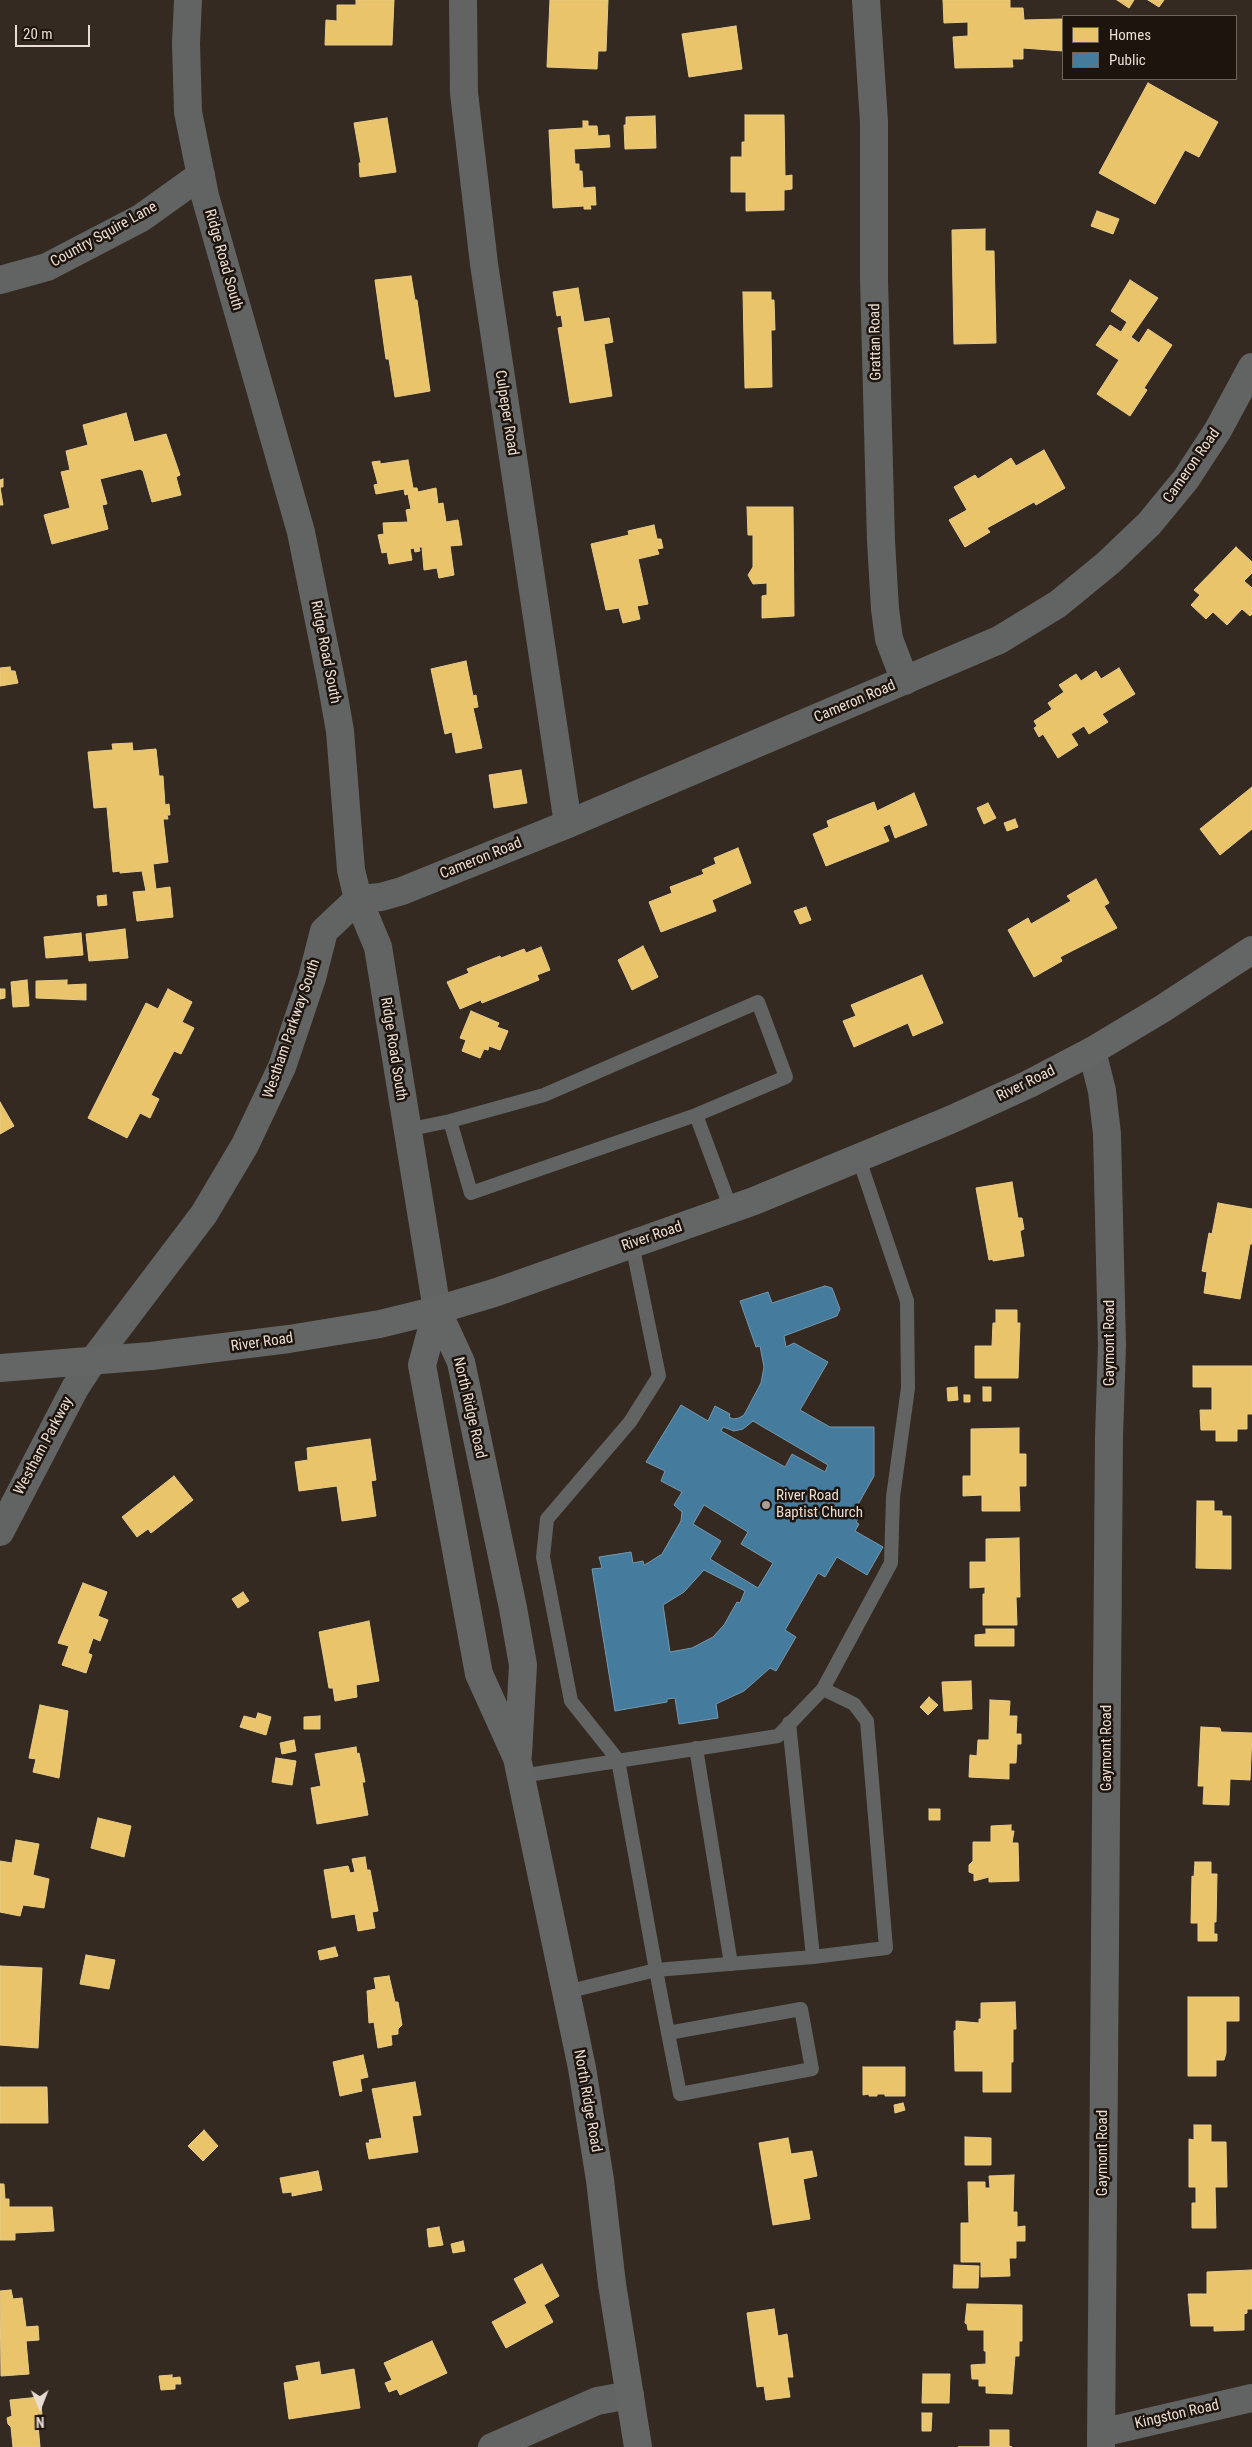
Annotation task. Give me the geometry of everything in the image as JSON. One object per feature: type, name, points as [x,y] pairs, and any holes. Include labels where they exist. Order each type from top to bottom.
[{"type":"main road","name":"River Road","points":[[0,1368],[92,1362],[289,1339],[380,1324],[494,1293],[732,1209],[859,1159],[1029,1084],[1092,1051],[1162,1009],[1252,950]]},
{"type":"main road","name":"North Ridge Road","points":[[436,1310],[461,1362],[513,1608],[523,1665],[519,1767]]},
{"type":"main road","name":"North Ridge Road","points":[[436,1310],[422,1365],[479,1674],[519,1767],[582,2068],[594,2142],[612,2284],[638,2447]]},
{"type":"street","name":"Ridge Road South","points":[[188,0],[186,44],[188,112],[201,176],[301,532],[338,723],[347,803],[348,844],[358,898],[378,946],[436,1310]]},
{"type":"street","name":"Culpeper Road","points":[[463,0],[464,93],[484,264],[568,824]]},
{"type":"street","name":"Grattan Road","points":[[866,0],[874,122],[874,279],[883,590],[889,639],[904,681]]},
{"type":"street","name":"Country Squire Lane","points":[[0,280],[47,267],[132,223],[201,176]]},
{"type":"street","name":"Cameron Road","points":[[358,898],[381,897],[402,891],[568,824],[998,640],[1058,604],[1108,564],[1148,524],[1186,479],[1218,430],[1252,367]]},
{"type":"street","name":"Westham Parkway South","points":[[92,1362],[204,1214],[245,1145],[282,1067],[312,978],[324,931],[358,898]]},
{"type":"street","name":"Gaymont Road","points":[[1092,1051],[1102,1090],[1106,1134],[1112,1345],[1109,1447],[1101,2440]]},
{"type":"street","name":"Westham Parkway","points":[[0,1532],[75,1388],[92,1362]]},
{"type":"street","points":[[492,2447],[597,2401],[630,2395]]},
{"type":"street","name":"Kingston Road","points":[[1101,2440],[1252,2398]]},
{"type":"lane","points":[[406,1130],[450,1121],[544,1095],[758,1002],[786,1077],[696,1115],[471,1193],[450,1121]]},
{"type":"lane","points":[[696,1115],[732,1209]]},
{"type":"lane","points":[[519,1767],[618,1760],[778,1736],[823,1689],[891,1563],[893,1497],[908,1388],[907,1301],[859,1159]]},
{"type":"lane","points":[[632,1244],[659,1376],[630,1422],[547,1519],[543,1557],[571,1701],[618,1760],[656,1970],[668,2034],[680,2094],[812,2069],[801,2009],[668,2034]]},
{"type":"lane","points":[[566,1992],[656,1970],[813,1957],[886,1948],[867,1721],[854,1704],[823,1689]]},
{"type":"lane","points":[[790,1723],[813,1957]]},
{"type":"lane","points":[[696,1748],[732,1964]]},
{"type":"building: Homes","points":[[356,0],[394,0],[392,45],[325,45],[326,20],[337,21],[337,5],[356,5]]},
{"type":"building: Homes","points":[[550,0],[608,0],[606,51],[598,51],[597,69],[547,67]]},
{"type":"building: Homes","points":[[943,0],[1010,0],[1010,8],[1023,8],[1024,20],[1062,19],[1062,51],[1023,48],[1023,59],[1012,59],[1013,67],[955,68],[953,37],[968,36],[968,22],[944,23]]},
{"type":"building: Homes","points":[[1117,0],[1134,0],[1129,8]]},
{"type":"building: Homes","points":[[1148,0],[1164,0],[1159,7]]},
{"type":"building: Homes","points":[[736,26],[742,69],[689,77],[682,34]]},
{"type":"building: Homes","points":[[1148,83],[1218,122],[1199,157],[1185,150],[1155,204],[1099,173]]},
{"type":"building: Homes","points":[[745,115],[784,115],[785,176],[792,175],[792,189],[784,190],[784,210],[746,211],[746,192],[731,192],[731,157],[742,157],[742,142],[745,142]]},
{"type":"building: Homes","points":[[655,116],[656,148],[625,149],[624,125],[626,125],[626,117]]},
{"type":"building: Homes","points":[[387,118],[396,172],[360,177],[359,163],[361,163],[354,123]]},
{"type":"building: Homes","points":[[583,121],[588,121],[588,126],[597,126],[598,136],[609,135],[610,147],[574,149],[575,164],[579,164],[579,171],[582,171],[583,188],[595,187],[596,205],[590,205],[591,209],[584,209],[584,206],[553,208],[549,130],[583,128]]},
{"type":"building: Homes","points":[[1097,211],[1119,219],[1113,234],[1091,226]]},
{"type":"building: Homes","points":[[985,229],[985,251],[994,251],[996,343],[954,344],[952,230]]},
{"type":"building: Homes","points":[[411,276],[415,300],[417,300],[430,391],[395,397],[389,359],[386,359],[375,280]]},
{"type":"building: Homes","points":[[1130,280],[1158,298],[1131,337],[1139,343],[1148,329],[1172,345],[1144,388],[1147,390],[1130,416],[1097,394],[1119,360],[1096,345],[1110,325],[1121,332],[1127,322],[1111,311]]},
{"type":"building: Homes","points":[[578,288],[584,322],[609,318],[613,342],[604,344],[612,396],[570,403],[558,328],[563,327],[561,315],[557,316],[553,292]]},
{"type":"building: Homes","points":[[743,292],[771,292],[771,300],[774,300],[775,330],[771,330],[772,387],[745,388]]},
{"type":"building: Homes","points":[[126,413],[134,442],[166,434],[180,475],[176,477],[181,495],[152,502],[143,471],[140,469],[100,479],[107,504],[102,505],[108,529],[52,544],[44,515],[70,508],[61,472],[70,470],[66,451],[88,445],[83,425]]},
{"type":"building: Homes","points":[[1044,450],[1065,488],[1036,505],[1034,502],[987,528],[990,532],[965,547],[949,520],[967,510],[954,487],[975,475],[978,479],[1011,458],[1016,466]]},
{"type":"building: Homes","points":[[408,460],[413,488],[417,488],[418,492],[436,488],[438,504],[443,503],[446,522],[458,520],[462,545],[450,546],[454,575],[439,578],[437,568],[424,570],[422,547],[419,547],[420,551],[415,552],[414,548],[410,549],[412,560],[389,564],[387,552],[382,553],[378,535],[384,534],[383,523],[408,522],[406,510],[411,509],[408,494],[405,495],[404,489],[376,494],[374,485],[378,484],[372,462],[380,461],[380,464]]},
{"type":"building: Homes","points":[[3,479],[3,487],[0,487],[0,480]]},
{"type":"building: Homes","points":[[0,487],[3,505],[0,505]]},
{"type":"building: Homes","points":[[747,507],[793,507],[794,616],[762,618],[762,596],[767,595],[767,583],[753,584],[748,575],[753,567],[753,535],[748,535]]},
{"type":"building: Homes","points":[[654,525],[657,539],[661,539],[663,548],[657,549],[659,554],[638,559],[648,604],[637,606],[640,619],[623,623],[619,608],[606,610],[591,544],[629,535],[628,531]]},
{"type":"building: Homes","points":[[1236,547],[1252,562],[1252,573],[1244,581],[1252,588],[1252,614],[1250,616],[1242,609],[1227,625],[1213,612],[1206,619],[1191,605],[1200,595],[1194,590]]},
{"type":"building: Homes","points":[[466,661],[473,696],[476,695],[478,707],[473,708],[482,748],[456,753],[452,732],[445,734],[431,669]]},
{"type":"building: Homes","points":[[10,667],[11,671],[15,671],[18,683],[0,686],[0,668]]},
{"type":"building: Homes","points":[[1119,668],[1135,694],[1102,714],[1108,722],[1089,734],[1084,726],[1071,734],[1078,745],[1058,758],[1043,734],[1039,737],[1034,728],[1037,726],[1034,721],[1052,709],[1048,703],[1064,692],[1059,685],[1076,674],[1081,681],[1096,671],[1101,679]]},
{"type":"building: Homes","points":[[132,743],[133,751],[156,749],[159,776],[163,776],[165,805],[169,804],[170,815],[167,815],[168,819],[163,819],[168,862],[153,864],[156,889],[170,887],[173,917],[137,921],[133,892],[146,891],[142,871],[113,872],[107,807],[94,808],[88,752],[113,750],[112,744]]},
{"type":"building: Homes","points":[[521,770],[527,803],[494,808],[489,775]]},
{"type":"building: Homes","points":[[1252,787],[1252,829],[1220,855],[1200,829]]},
{"type":"building: Homes","points":[[914,793],[927,825],[895,838],[890,824],[883,827],[889,841],[826,866],[813,834],[829,827],[827,821],[874,802],[877,811]]},
{"type":"building: Homes","points":[[988,803],[996,818],[984,824],[977,808]]},
{"type":"building: Homes","points":[[1015,819],[1018,827],[1007,831],[1004,823]]},
{"type":"building: Homes","points":[[738,848],[751,883],[712,900],[716,911],[661,932],[649,902],[672,893],[670,887],[704,874],[702,870],[716,864],[714,858]]},
{"type":"building: Homes","points":[[1096,879],[1109,903],[1104,906],[1117,928],[1060,957],[1062,961],[1034,977],[1008,930],[1028,918],[1031,924],[1071,901],[1067,896]]},
{"type":"building: Homes","points":[[106,895],[107,905],[98,906],[97,896]]},
{"type":"building: Homes","points":[[806,907],[811,920],[800,924],[794,911]]},
{"type":"building: Homes","points":[[125,929],[128,958],[89,961],[86,934]]},
{"type":"building: Homes","points":[[81,933],[83,955],[46,958],[44,937]]},
{"type":"building: Homes","points":[[643,946],[658,977],[632,990],[618,960]]},
{"type":"building: Homes","points":[[541,947],[550,970],[537,975],[539,980],[482,1003],[481,1000],[460,1009],[447,982],[469,973],[467,969],[500,956],[501,958],[524,949],[526,953]]},
{"type":"building: Homes","points":[[922,975],[943,1023],[913,1036],[908,1023],[854,1047],[843,1021],[856,1016],[851,1005]]},
{"type":"building: Homes","points":[[27,980],[29,1006],[13,1007],[11,982]]},
{"type":"building: Homes","points":[[67,980],[67,985],[86,984],[86,1000],[36,998],[36,981]]},
{"type":"building: Homes","points":[[0,989],[5,989],[5,998],[0,999]]},
{"type":"building: Homes","points":[[168,989],[192,1002],[182,1022],[194,1028],[181,1054],[174,1051],[151,1095],[159,1099],[150,1118],[140,1113],[127,1138],[88,1118],[146,1003],[158,1009]]},
{"type":"building: Homes","points":[[471,1011],[499,1023],[497,1027],[508,1031],[500,1050],[489,1046],[488,1050],[484,1049],[480,1058],[462,1051],[466,1040],[460,1038]]},
{"type":"building: Homes","points":[[0,1102],[14,1126],[0,1134]]},
{"type":"building: Homes","points":[[1012,1182],[1018,1218],[1022,1218],[1024,1229],[1020,1231],[1024,1256],[989,1260],[976,1188]]},
{"type":"building: Homes","points":[[1218,1203],[1252,1209],[1252,1244],[1250,1244],[1240,1299],[1204,1293],[1207,1272],[1202,1271],[1209,1233],[1212,1234]]},
{"type":"building: Homes","points":[[996,1310],[1017,1310],[1017,1323],[1020,1323],[1018,1378],[975,1378],[975,1346],[992,1346],[993,1323],[996,1323]]},
{"type":"building: Homes","points":[[1193,1366],[1252,1366],[1252,1414],[1247,1414],[1247,1429],[1237,1429],[1237,1441],[1216,1441],[1216,1430],[1201,1430],[1200,1410],[1212,1410],[1212,1387],[1193,1387]]},
{"type":"building: Homes","points":[[957,1387],[958,1400],[948,1401],[947,1388]]},
{"type":"building: Homes","points":[[983,1387],[991,1387],[991,1401],[983,1401]]},
{"type":"building: Homes","points":[[964,1395],[970,1395],[970,1402],[964,1402]]},
{"type":"building: Homes","points":[[1019,1428],[1019,1454],[1026,1454],[1026,1486],[1019,1486],[1020,1511],[982,1511],[982,1495],[963,1496],[963,1476],[971,1476],[971,1429]]},
{"type":"building: Homes","points":[[370,1439],[376,1480],[371,1481],[376,1516],[342,1521],[337,1486],[299,1491],[295,1462],[308,1460],[307,1448]]},
{"type":"building: Homes","points":[[174,1476],[193,1500],[151,1533],[148,1529],[137,1537],[122,1517]]},
{"type":"building: Homes","points":[[1197,1501],[1214,1501],[1214,1511],[1222,1511],[1222,1516],[1231,1516],[1231,1569],[1196,1568]]},
{"type":"building: Homes","points":[[1019,1538],[1020,1597],[1016,1597],[1017,1625],[983,1625],[983,1594],[985,1594],[985,1587],[970,1588],[970,1562],[986,1562],[986,1539]]},
{"type":"building: Homes","points":[[83,1583],[107,1592],[98,1616],[108,1620],[100,1641],[93,1638],[88,1653],[92,1655],[86,1673],[62,1665],[69,1646],[58,1643]]},
{"type":"building: Homes","points":[[243,1592],[249,1601],[238,1608],[232,1599]]},
{"type":"building: Homes","points":[[369,1621],[379,1681],[356,1685],[357,1697],[335,1701],[333,1688],[329,1688],[319,1632]]},
{"type":"building: Homes","points":[[986,1629],[1014,1629],[1014,1646],[975,1646],[975,1635],[986,1634]]},
{"type":"building: Homes","points":[[971,1681],[972,1709],[944,1711],[942,1682]]},
{"type":"building: Homes","points":[[929,1697],[938,1705],[928,1715],[920,1707]]},
{"type":"building: Homes","points":[[990,1700],[1010,1701],[1009,1716],[1017,1716],[1016,1734],[1021,1734],[1021,1744],[1017,1744],[1016,1763],[1009,1763],[1009,1779],[969,1777],[970,1755],[977,1756],[978,1740],[989,1740]]},
{"type":"building: Homes","points":[[40,1705],[68,1711],[59,1778],[33,1772],[36,1759],[29,1758]]},
{"type":"building: Homes","points":[[258,1713],[271,1717],[266,1735],[240,1727],[244,1716],[256,1719]]},
{"type":"building: Homes","points":[[320,1716],[320,1729],[304,1729],[304,1717]]},
{"type":"building: Homes","points":[[1201,1727],[1220,1728],[1221,1732],[1252,1733],[1250,1780],[1230,1779],[1229,1805],[1203,1804],[1204,1786],[1198,1786]]},
{"type":"building: Homes","points":[[294,1740],[296,1751],[282,1754],[280,1743]]},
{"type":"building: Homes","points":[[356,1747],[365,1782],[362,1782],[368,1815],[317,1824],[311,1788],[321,1786],[315,1754]]},
{"type":"building: Homes","points":[[276,1758],[296,1761],[292,1785],[272,1782]]},
{"type":"building: Homes","points":[[929,1809],[940,1809],[940,1820],[929,1820]]},
{"type":"building: Homes","points":[[98,1818],[131,1826],[124,1857],[91,1848]]},
{"type":"building: Homes","points":[[1011,1825],[1011,1831],[1014,1831],[1012,1843],[1018,1843],[1019,1881],[989,1882],[989,1877],[974,1881],[974,1874],[969,1872],[969,1865],[973,1861],[973,1842],[991,1842],[991,1826]]},
{"type":"building: Homes","points":[[16,1840],[39,1844],[33,1875],[49,1879],[44,1908],[23,1905],[20,1916],[0,1912],[0,1861],[12,1863]]},
{"type":"building: Homes","points":[[365,1857],[367,1870],[370,1870],[378,1911],[372,1912],[375,1928],[358,1931],[355,1914],[332,1918],[324,1870],[348,1866],[350,1873],[355,1872],[352,1859]]},
{"type":"building: Homes","points":[[1195,1862],[1211,1862],[1211,1874],[1217,1874],[1214,1934],[1217,1934],[1217,1941],[1198,1941],[1198,1923],[1191,1923],[1192,1876],[1194,1877]]},
{"type":"building: Homes","points":[[335,1947],[338,1956],[320,1960],[318,1951]]},
{"type":"building: Homes","points":[[86,1955],[115,1960],[109,1989],[80,1984]]},
{"type":"building: Homes","points":[[0,1966],[42,1968],[38,2048],[0,2045]]},
{"type":"building: Homes","points":[[389,1976],[395,2002],[398,2002],[402,2025],[398,2029],[398,2034],[391,2035],[392,2045],[378,2048],[374,2022],[369,2023],[367,1991],[376,1989],[374,1978]]},
{"type":"building: Homes","points":[[1188,1997],[1239,1997],[1239,2021],[1226,2021],[1226,2053],[1224,2060],[1216,2060],[1216,2076],[1188,2076]]},
{"type":"building: Homes","points":[[1015,2002],[1016,2029],[1013,2029],[1011,2092],[983,2092],[983,2071],[955,2071],[954,2031],[956,2030],[956,2021],[979,2023],[979,2019],[981,2019],[981,2003]]},
{"type":"building: Homes","points":[[363,2055],[368,2077],[360,2079],[362,2091],[340,2096],[333,2062]]},
{"type":"building: Homes","points":[[863,2067],[905,2067],[905,2096],[885,2096],[885,2094],[877,2094],[877,2096],[863,2095]]},
{"type":"building: Homes","points":[[415,2082],[421,2115],[412,2116],[418,2152],[369,2159],[366,2143],[370,2143],[369,2140],[382,2138],[372,2089]]},
{"type":"building: Homes","points":[[0,2087],[47,2087],[48,2123],[0,2123]]},
{"type":"building: Homes","points":[[903,2103],[905,2110],[895,2113],[894,2105]]},
{"type":"building: Homes","points":[[1194,2125],[1211,2125],[1211,2142],[1226,2142],[1227,2187],[1215,2187],[1216,2228],[1192,2228],[1192,2203],[1196,2203],[1196,2187],[1189,2187],[1189,2139],[1194,2140]]},
{"type":"building: Homes","points":[[204,2130],[218,2146],[203,2161],[188,2146]]},
{"type":"building: Homes","points":[[965,2137],[991,2138],[991,2165],[965,2165]]},
{"type":"building: Homes","points":[[788,2138],[791,2154],[812,2151],[817,2176],[803,2179],[810,2219],[773,2225],[759,2143]]},
{"type":"building: Homes","points":[[318,2171],[322,2190],[292,2196],[292,2192],[283,2193],[280,2178]]},
{"type":"building: Homes","points":[[1014,2175],[1013,2212],[1017,2212],[1017,2227],[1025,2226],[1025,2241],[1016,2241],[1016,2258],[1009,2258],[1010,2276],[981,2277],[981,2262],[961,2262],[961,2223],[969,2223],[968,2182],[985,2182],[985,2188],[990,2188],[989,2176]]},
{"type":"building: Homes","points":[[0,2184],[4,2184],[5,2199],[9,2199],[9,2207],[52,2207],[54,2231],[15,2233],[15,2240],[0,2240]]},
{"type":"building: Homes","points":[[439,2227],[443,2245],[429,2247],[427,2229]]},
{"type":"building: Homes","points":[[463,2241],[465,2251],[453,2253],[451,2244]]},
{"type":"building: Homes","points":[[542,2264],[559,2296],[544,2305],[553,2322],[506,2348],[492,2322],[527,2303],[514,2279]]},
{"type":"building: Homes","points":[[954,2265],[979,2266],[978,2288],[953,2288]]},
{"type":"building: Homes","points":[[1252,2270],[1252,2309],[1247,2309],[1247,2313],[1244,2314],[1244,2330],[1214,2331],[1214,2326],[1191,2326],[1188,2294],[1207,2294],[1207,2272]]},
{"type":"building: Homes","points":[[11,2290],[13,2299],[22,2298],[26,2327],[38,2326],[39,2340],[26,2341],[29,2374],[1,2376],[0,2291]]},
{"type":"building: Homes","points":[[967,2304],[1022,2305],[1022,2341],[1019,2341],[1019,2356],[1015,2356],[1012,2394],[986,2393],[986,2386],[979,2386],[979,2379],[972,2379],[971,2365],[986,2364],[986,2351],[984,2351],[984,2330],[968,2330],[965,2323]]},
{"type":"building: Homes","points":[[774,2309],[778,2336],[787,2334],[793,2377],[787,2377],[790,2397],[766,2400],[764,2386],[757,2387],[747,2313]]},
{"type":"building: Homes","points":[[432,2341],[447,2373],[400,2395],[397,2389],[389,2392],[385,2383],[392,2380],[384,2363]]},
{"type":"building: Homes","points":[[319,2362],[321,2375],[354,2369],[360,2408],[289,2419],[284,2383],[299,2380],[296,2366]]},
{"type":"building: Homes","points":[[923,2374],[950,2374],[949,2403],[922,2403]]},
{"type":"building: Homes","points":[[172,2375],[172,2378],[180,2377],[181,2384],[175,2384],[175,2389],[161,2390],[159,2376]]},
{"type":"building: Homes","points":[[40,2397],[42,2414],[37,2414],[40,2447],[13,2447],[11,2427],[8,2424],[7,2418],[12,2416],[10,2400]]},
{"type":"building: Homes","points":[[922,2413],[932,2413],[931,2431],[922,2431]]},
{"type":"building: Homes","points":[[990,2430],[1009,2430],[1009,2446],[1012,2447],[990,2447]]},
{"type":"building: Public","name":"River Road Baptist Church","points":[[825,1286],[832,1288],[840,1309],[837,1316],[784,1336],[786,1347],[794,1343],[828,1362],[800,1410],[830,1427],[874,1427],[874,1476],[856,1508],[862,1511],[856,1522],[859,1524],[855,1531],[883,1547],[867,1575],[837,1557],[825,1577],[818,1573],[785,1630],[796,1637],[776,1671],[770,1668],[744,1691],[716,1704],[718,1718],[679,1724],[675,1698],[667,1699],[667,1702],[615,1711],[592,1569],[602,1568],[599,1557],[631,1552],[633,1563],[643,1561],[644,1565],[662,1554],[681,1521],[682,1512],[674,1505],[682,1492],[661,1481],[665,1471],[646,1462],[681,1405],[708,1421],[715,1406],[730,1414],[729,1417],[733,1419],[744,1415],[761,1383],[764,1367],[760,1346],[756,1347],[740,1301],[768,1292],[772,1303]],"holes":[[[753,1421],[828,1465],[825,1472],[792,1454],[785,1467],[721,1431],[723,1427],[734,1431],[743,1429]],[[704,1505],[748,1532],[741,1544],[773,1563],[758,1588],[710,1559],[721,1541],[693,1524]],[[704,1570],[745,1591],[740,1603],[737,1602],[724,1625],[713,1637],[692,1648],[670,1652],[663,1605],[684,1592]]]},
{"type":"place","name":"River Road Baptist Church","points":[[766,1505]]}]
